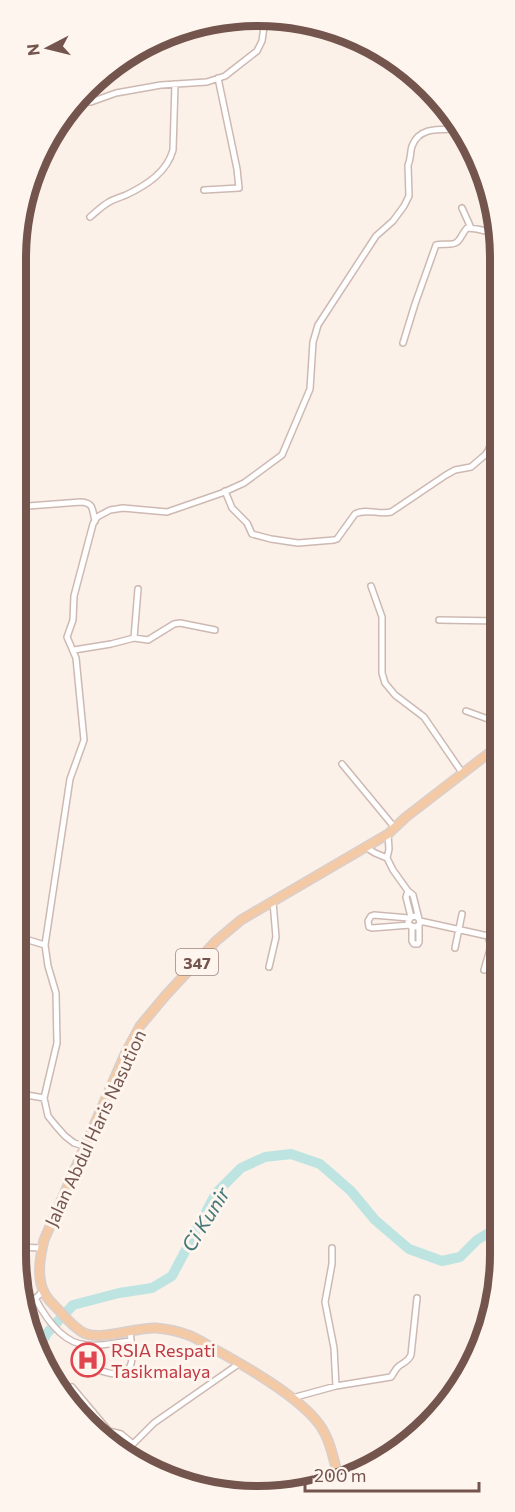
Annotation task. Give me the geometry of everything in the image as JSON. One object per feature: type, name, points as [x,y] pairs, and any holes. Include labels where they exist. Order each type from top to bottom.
[{"type":"main road","name":"Jalan Abdul Haris Nasution","points":[[45,1293],[40,1270],[44,1240],[126,1052],[140,1026],[216,942],[241,920],[367,848],[490,752]]},
{"type":"main road","points":[[45,1293],[70,1322],[83,1333],[92,1335],[156,1328],[189,1335],[240,1363],[301,1406],[319,1424],[325,1433],[337,1472]]},
{"type":"street","points":[[86,102],[116,93],[161,85],[207,82],[225,76],[257,51],[262,41],[264,26]]},
{"type":"street","points":[[204,190],[239,188],[218,78]]},
{"type":"street","points":[[90,217],[108,202],[134,191],[155,178],[166,166],[173,150],[176,84]]},
{"type":"street","points":[[84,1146],[65,1136],[56,1126],[48,1116],[44,1098],[57,1043],[57,993],[48,966],[45,945],[70,779],[84,740],[76,658],[68,640],[68,633],[73,620],[74,596],[95,521],[97,517],[110,510],[123,508],[167,512],[225,491],[248,480],[278,459],[284,452],[310,389],[313,342],[318,325],[376,236],[393,221],[407,202],[409,196],[408,165],[414,142],[420,135],[435,129],[450,129]]},
{"type":"street","points":[[462,208],[471,228]]},
{"type":"street","points":[[403,343],[434,248],[438,244],[457,243],[467,228],[488,232]]},
{"type":"street","points":[[225,491],[232,508],[248,523],[252,534],[298,543],[334,540],[355,514],[392,512],[446,475],[455,470],[471,467],[487,453],[490,446]]},
{"type":"street","points":[[26,506],[89,503],[95,521]]},
{"type":"street","points":[[371,586],[382,617],[382,672],[385,683],[395,695],[422,714],[463,774]]},
{"type":"street","points":[[134,638],[138,589]]},
{"type":"street","points":[[439,620],[490,621]]},
{"type":"street","points":[[74,650],[134,638],[148,640],[171,625],[180,623],[215,630]]},
{"type":"street","points":[[466,711],[490,720]]},
{"type":"street","points":[[342,764],[391,831],[387,858],[393,870],[413,895],[419,921],[418,944],[412,943],[406,896],[408,891]]},
{"type":"street","points":[[367,848],[387,858]]},
{"type":"street","points":[[269,967],[276,937],[273,902]]},
{"type":"street","points":[[455,948],[462,914]]},
{"type":"street","points":[[419,921],[414,928],[410,922],[374,915],[368,921],[372,928],[410,922],[416,916],[419,921],[488,936]]},
{"type":"street","points":[[490,932],[488,936],[490,943]]},
{"type":"street","points":[[26,939],[45,945]]},
{"type":"street","points":[[484,970],[490,949]]},
{"type":"street","points":[[26,1095],[44,1098]]},
{"type":"street","points":[[26,1247],[42,1248]]},
{"type":"street","points":[[332,1248],[332,1264],[325,1302],[334,1348],[336,1386]]},
{"type":"street","points":[[31,1303],[45,1293]]},
{"type":"street","points":[[35,1298],[56,1328],[79,1344],[87,1346],[131,1341]]},
{"type":"street","points":[[290,1398],[336,1386],[391,1377],[399,1366],[409,1360],[411,1355],[417,1298]]},
{"type":"street","points":[[97,1370],[116,1374],[125,1373],[130,1368],[132,1359],[130,1330]]},
{"type":"street","points":[[130,1447],[154,1423],[240,1363]]},
{"type":"street","points":[[69,1390],[72,1387],[109,1431],[121,1434],[133,1444]]},
{"type":"waterway","name":"Ci Kunir","points":[[42,1341],[73,1305],[119,1293],[152,1288],[172,1276],[216,1193],[241,1168],[265,1157],[291,1154],[320,1164],[351,1191],[375,1220],[409,1249],[442,1261],[460,1257],[477,1240],[490,1232]]},
{"type":"place","name":"RSIA Respati Tasikmalaya","points":[[88,1360]]}]
